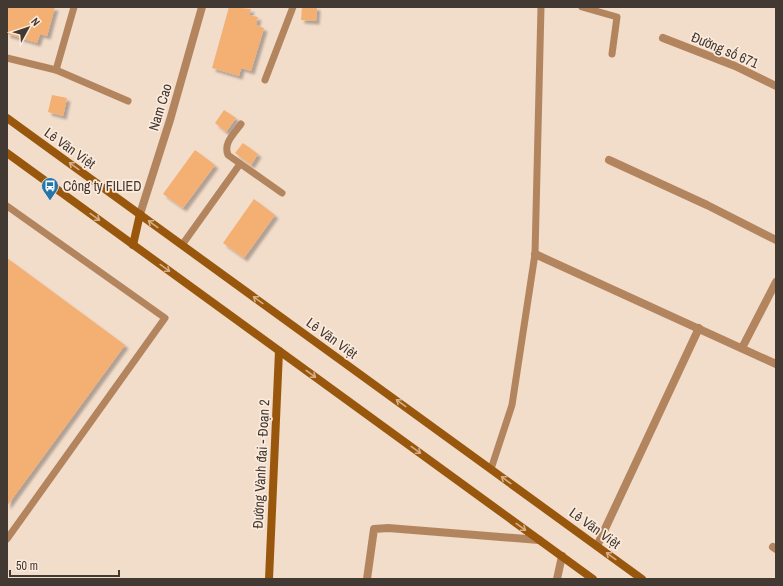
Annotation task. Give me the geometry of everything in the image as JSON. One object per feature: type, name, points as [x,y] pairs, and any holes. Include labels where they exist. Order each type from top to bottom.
[{"type":"main road","name":"Lê Văn Việt","points":[[7,118],[642,579]]},
{"type":"main road","points":[[7,153],[593,579]]},
{"type":"main road","points":[[134,245],[140,214]]},
{"type":"main road","name":"Đường Vành đai - Đoạn 2","points":[[268,579],[279,351]]},
{"type":"street","name":"Nam Cao","points":[[140,214],[170,120],[202,7]]},
{"type":"street","name":"Đường số 671","points":[[663,38],[735,66],[776,86]]},
{"type":"street","points":[[609,160],[707,205],[776,240]]},
{"type":"street","points":[[535,254],[776,364]]},
{"type":"street","points":[[742,348],[776,282]]},
{"type":"street","points":[[597,546],[699,328]]},
{"type":"street","points":[[367,579],[374,529],[388,528],[539,540]]},
{"type":"street","points":[[557,579],[562,556]]},
{"type":"lane","points":[[56,70],[74,7]]},
{"type":"lane","points":[[265,80],[293,7]]},
{"type":"lane","points":[[491,469],[512,405],[535,254],[541,7]]},
{"type":"lane","points":[[582,7],[617,17],[612,54]]},
{"type":"lane","points":[[7,58],[56,70],[128,101]]},
{"type":"lane","points":[[241,124],[226,147],[228,155],[282,194]]},
{"type":"lane","points":[[182,245],[240,164]]},
{"type":"lane","points":[[7,206],[165,318],[7,539]]},
{"type":"building","points":[[7,7],[55,7],[47,36],[40,34],[37,43],[7,34]]},
{"type":"building","points":[[229,7],[251,9],[249,15],[258,17],[256,25],[264,28],[251,71],[241,68],[239,76],[212,68]]},
{"type":"building","points":[[302,7],[317,7],[316,21],[301,20]]},
{"type":"building","points":[[52,95],[67,98],[63,116],[48,112]]},
{"type":"building","points":[[224,110],[236,118],[226,132],[215,123]]},
{"type":"building","points":[[243,143],[258,154],[251,165],[235,153]]},
{"type":"building","points":[[195,150],[215,165],[183,208],[163,194]]},
{"type":"building","points":[[254,199],[275,215],[244,258],[223,243]]},
{"type":"building","points":[[7,258],[125,345],[7,506]]},
{"type":"place","name":"Công ty FILIED","points":[[50,201]]}]
